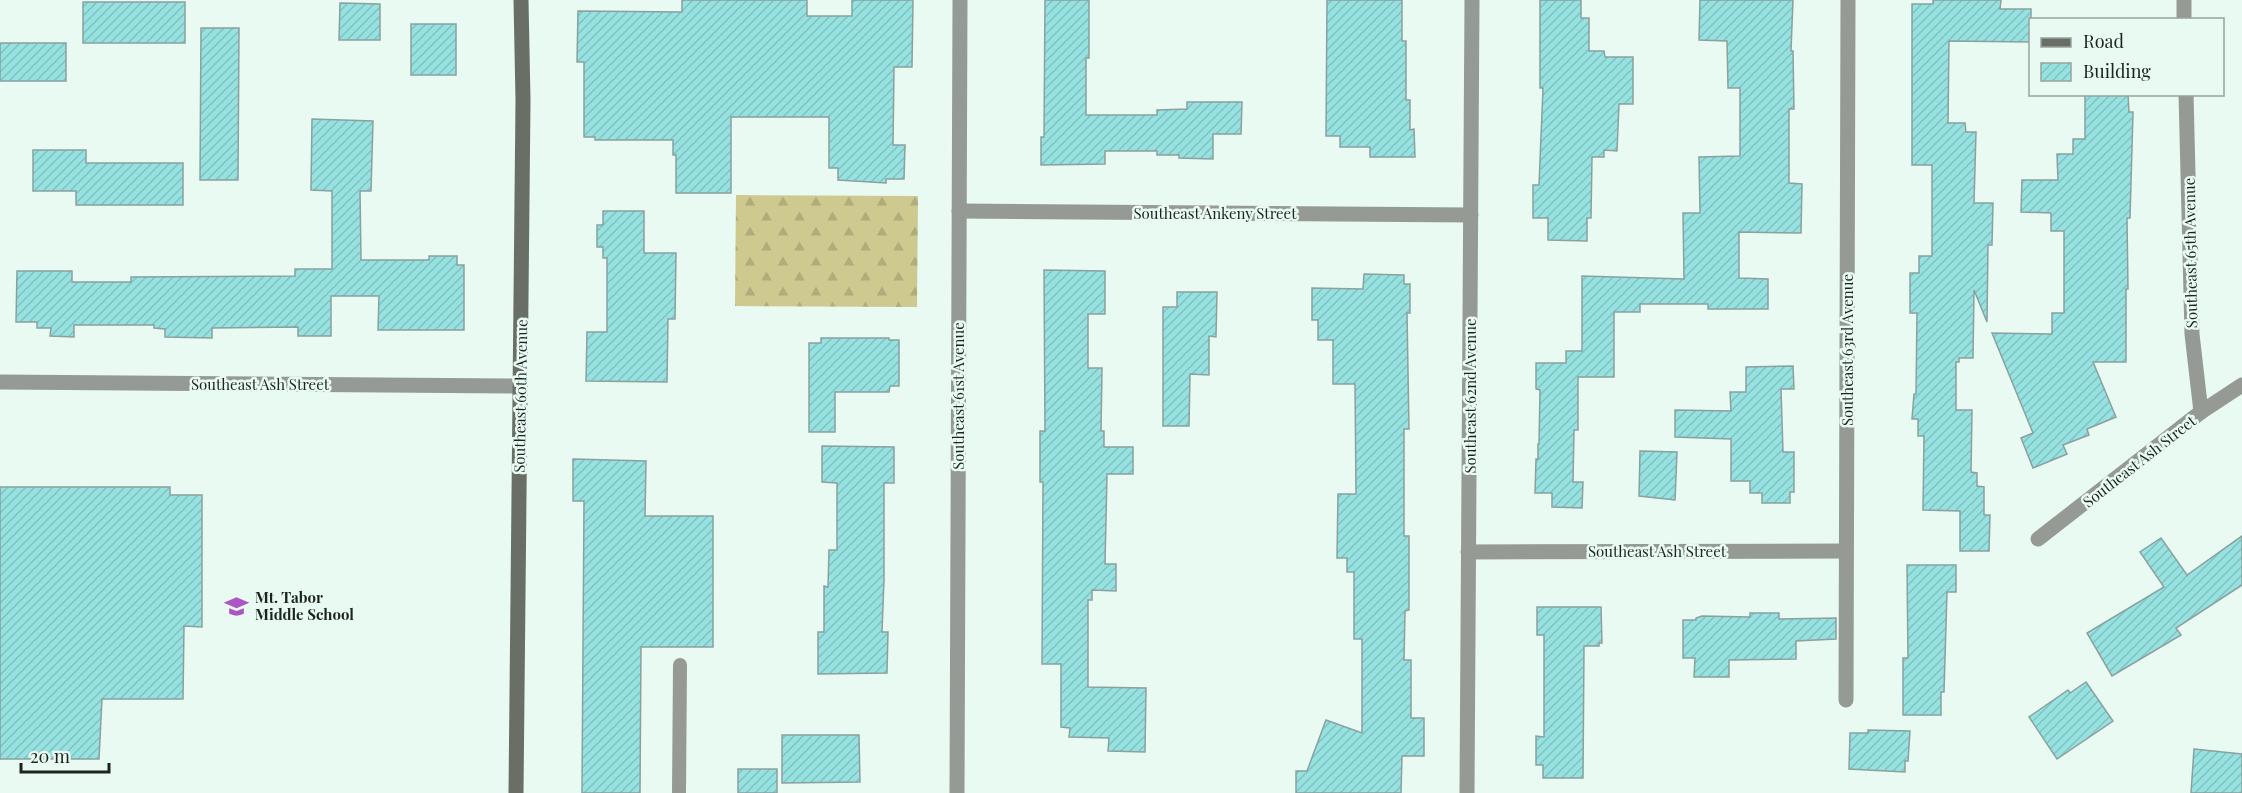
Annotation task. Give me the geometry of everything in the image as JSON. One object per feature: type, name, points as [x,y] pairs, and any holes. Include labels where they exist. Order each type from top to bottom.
[{"type":"main road","name":"Southeast 60th Avenue","points":[[516,793],[524,100],[521,0]]},
{"type":"street","name":"Southeast 61st Avenue","points":[[957,793],[960,0]]},
{"type":"street","name":"Southeast 62nd Avenue","points":[[1467,793],[1472,0]]},
{"type":"street","name":"Southeast 63rd Avenue","points":[[1846,700],[1848,0]]},
{"type":"street","points":[[2184,0],[2184,18]]},
{"type":"street","name":"Southeast 65th Avenue","points":[[2186,96],[2192,334],[2201,412]]},
{"type":"street","name":"Southeast Ankeny Street","points":[[959,211],[1471,215]]},
{"type":"street","name":"Southeast Ash Street","points":[[0,382],[520,386]]},
{"type":"street","name":"Southeast Ash Street","points":[[2038,539],[2201,412],[2242,385]]},
{"type":"street","name":"Southeast Ash Street","points":[[1468,552],[1846,551]]},
{"type":"lane","points":[[679,793],[680,665]]},
{"type":"green space","points":[[736,195],[918,196],[917,307],[735,306]]},
{"type":"building","points":[[682,0],[807,0],[807,16],[852,16],[852,0],[913,0],[912,67],[894,67],[893,145],[905,145],[904,179],[886,179],[886,183],[838,180],[838,168],[829,168],[829,117],[731,117],[731,193],[676,193],[676,155],[673,155],[673,140],[595,140],[595,137],[584,137],[584,62],[577,62],[578,11],[682,12]]},
{"type":"building","points":[[1045,0],[1089,0],[1086,115],[1157,115],[1157,110],[1187,109],[1187,102],[1242,102],[1241,134],[1213,134],[1213,159],[1157,155],[1157,151],[1105,151],[1105,164],[1041,165],[1041,137],[1044,137]]},
{"type":"building","points":[[1327,0],[1402,0],[1402,41],[1406,41],[1406,100],[1410,100],[1410,130],[1414,129],[1415,157],[1370,157],[1370,147],[1340,147],[1340,136],[1326,136]]},
{"type":"building","points":[[1540,0],[1581,0],[1581,18],[1589,18],[1589,51],[1604,51],[1605,57],[1633,57],[1633,104],[1619,104],[1617,151],[1604,150],[1604,157],[1592,157],[1591,218],[1587,218],[1587,241],[1548,240],[1548,218],[1533,218],[1533,185],[1539,185],[1543,88],[1540,88]]},
{"type":"building","points":[[1700,0],[1793,0],[1791,51],[1793,51],[1794,109],[1789,109],[1789,183],[1802,184],[1801,233],[1739,232],[1739,278],[1768,279],[1768,309],[1708,309],[1708,304],[1640,304],[1640,312],[1614,312],[1614,377],[1578,377],[1578,430],[1574,430],[1573,482],[1583,482],[1582,508],[1552,507],[1552,493],[1535,493],[1540,390],[1536,389],[1536,363],[1566,363],[1566,351],[1582,351],[1582,276],[1684,279],[1683,213],[1700,213],[1699,157],[1740,156],[1740,88],[1728,88],[1727,41],[1699,40]]},
{"type":"building","points":[[1933,0],[2001,0],[2000,9],[2031,9],[2029,42],[1949,41],[1948,123],[1965,123],[1966,132],[1976,132],[1974,203],[1993,203],[1992,245],[1988,245],[1987,322],[1974,290],[1973,358],[1959,358],[1959,362],[1956,362],[1956,410],[1972,410],[1971,472],[1977,473],[1977,486],[1984,487],[1984,515],[1990,515],[1989,551],[1960,551],[1960,511],[1923,510],[1924,436],[1918,436],[1918,419],[1912,419],[1914,394],[1916,394],[1917,313],[1910,313],[1910,273],[1919,273],[1919,256],[1932,256],[1932,165],[1912,165],[1912,4],[1933,4]]},
{"type":"building","points":[[83,2],[185,2],[185,43],[83,43]]},
{"type":"building","points":[[340,3],[380,4],[380,40],[339,40]]},
{"type":"building","points":[[411,24],[456,24],[456,75],[411,75]]},
{"type":"building","points":[[201,28],[239,28],[238,180],[200,180]]},
{"type":"building","points":[[0,43],[66,43],[66,81],[0,81]]},
{"type":"building","points":[[2085,96],[2128,96],[2129,112],[2133,112],[2130,218],[2127,218],[2126,362],[2093,362],[2116,417],[2087,429],[2089,435],[2063,445],[2067,454],[2033,468],[2021,438],[2033,433],[1992,333],[2052,334],[2052,313],[2064,313],[2064,231],[2051,231],[2051,213],[2021,212],[2022,180],[2058,180],[2057,154],[2073,154],[2073,139],[2085,139]]},
{"type":"building","points":[[312,119],[373,121],[371,191],[360,191],[361,260],[429,260],[429,256],[457,256],[457,265],[464,265],[464,330],[378,330],[379,296],[331,296],[331,336],[298,336],[298,327],[212,328],[212,338],[165,337],[165,329],[154,328],[154,325],[74,325],[74,337],[50,336],[51,328],[37,328],[37,322],[16,322],[17,271],[72,271],[72,282],[131,282],[131,277],[295,276],[295,269],[332,269],[332,191],[311,190]]},
{"type":"building","points":[[33,150],[86,150],[86,163],[183,163],[183,205],[76,205],[76,191],[33,191]]},
{"type":"building","points":[[603,211],[644,211],[644,253],[676,253],[675,319],[668,319],[667,382],[586,381],[587,332],[607,332],[607,258],[603,258],[603,247],[597,247],[597,225],[603,225]]},
{"type":"building","points":[[1044,270],[1105,271],[1105,314],[1088,314],[1088,368],[1102,368],[1101,431],[1104,431],[1104,447],[1133,447],[1133,474],[1107,474],[1105,564],[1116,564],[1116,591],[1092,590],[1092,600],[1088,600],[1088,687],[1146,688],[1145,752],[1108,751],[1109,738],[1069,737],[1070,728],[1061,727],[1061,664],[1042,664],[1043,482],[1040,482],[1040,431],[1045,431]]},
{"type":"building","points":[[1364,274],[1404,275],[1404,284],[1410,284],[1410,313],[1407,313],[1409,429],[1404,429],[1404,536],[1409,536],[1409,610],[1405,611],[1404,660],[1411,660],[1411,718],[1424,718],[1424,756],[1402,756],[1401,793],[1296,793],[1296,771],[1307,771],[1326,720],[1362,733],[1362,639],[1354,639],[1354,572],[1347,572],[1347,558],[1337,558],[1338,494],[1356,494],[1355,384],[1333,384],[1333,340],[1318,340],[1318,320],[1312,320],[1312,288],[1363,289]]},
{"type":"building","points":[[1177,292],[1217,292],[1216,337],[1209,336],[1209,375],[1190,374],[1189,426],[1163,426],[1163,307],[1177,307]]},
{"type":"building","points":[[821,338],[899,340],[899,386],[890,386],[889,392],[835,392],[835,432],[809,432],[809,343],[821,343]]},
{"type":"building","points":[[1793,366],[1794,389],[1781,389],[1783,452],[1794,452],[1794,492],[1790,492],[1790,503],[1762,503],[1762,493],[1750,493],[1750,481],[1731,481],[1731,439],[1675,437],[1675,410],[1731,411],[1730,392],[1746,392],[1746,367]]},
{"type":"building","points":[[822,446],[894,447],[894,483],[884,483],[882,632],[888,632],[887,673],[818,674],[818,632],[824,632],[824,586],[828,587],[829,550],[837,550],[837,483],[822,482]]},
{"type":"building","points":[[1640,451],[1677,452],[1675,500],[1639,496]]},
{"type":"building","points":[[573,459],[646,461],[645,516],[713,516],[713,647],[641,647],[640,793],[582,793],[584,501],[573,501]]},
{"type":"building","points":[[0,487],[170,487],[170,495],[202,495],[202,627],[184,626],[183,699],[102,699],[99,759],[0,759]]},
{"type":"building","points":[[2242,536],[2242,585],[2176,628],[2181,635],[2112,676],[2087,633],[2164,587],[2140,552],[2161,538],[2187,575]]},
{"type":"building","points":[[1907,565],[1956,565],[1956,592],[1947,592],[1944,692],[1941,692],[1941,715],[1903,715],[1903,658],[1908,658]]},
{"type":"building","points":[[1537,607],[1601,607],[1602,643],[1599,643],[1599,646],[1584,646],[1583,778],[1543,778],[1543,765],[1536,765],[1536,736],[1544,737],[1544,635],[1537,635]]},
{"type":"building","points":[[1750,613],[1779,613],[1779,619],[1836,618],[1836,639],[1796,641],[1796,659],[1729,660],[1729,677],[1694,677],[1695,658],[1683,658],[1683,620],[1696,620],[1702,616],[1750,617]]},
{"type":"building","points":[[2086,682],[2113,721],[2057,759],[2029,717],[2068,690],[2070,693]]},
{"type":"building","points":[[1868,730],[1910,731],[1905,772],[1849,769],[1850,733],[1868,733]]},
{"type":"building","points":[[782,735],[859,735],[860,782],[782,783]]},
{"type":"building","points":[[2194,749],[2242,754],[2242,793],[2191,793]]},
{"type":"building","points":[[738,769],[777,769],[777,793],[738,793]]},
{"type":"place","name":"Mt. Tabor Middle School","points":[[237,606]]}]
